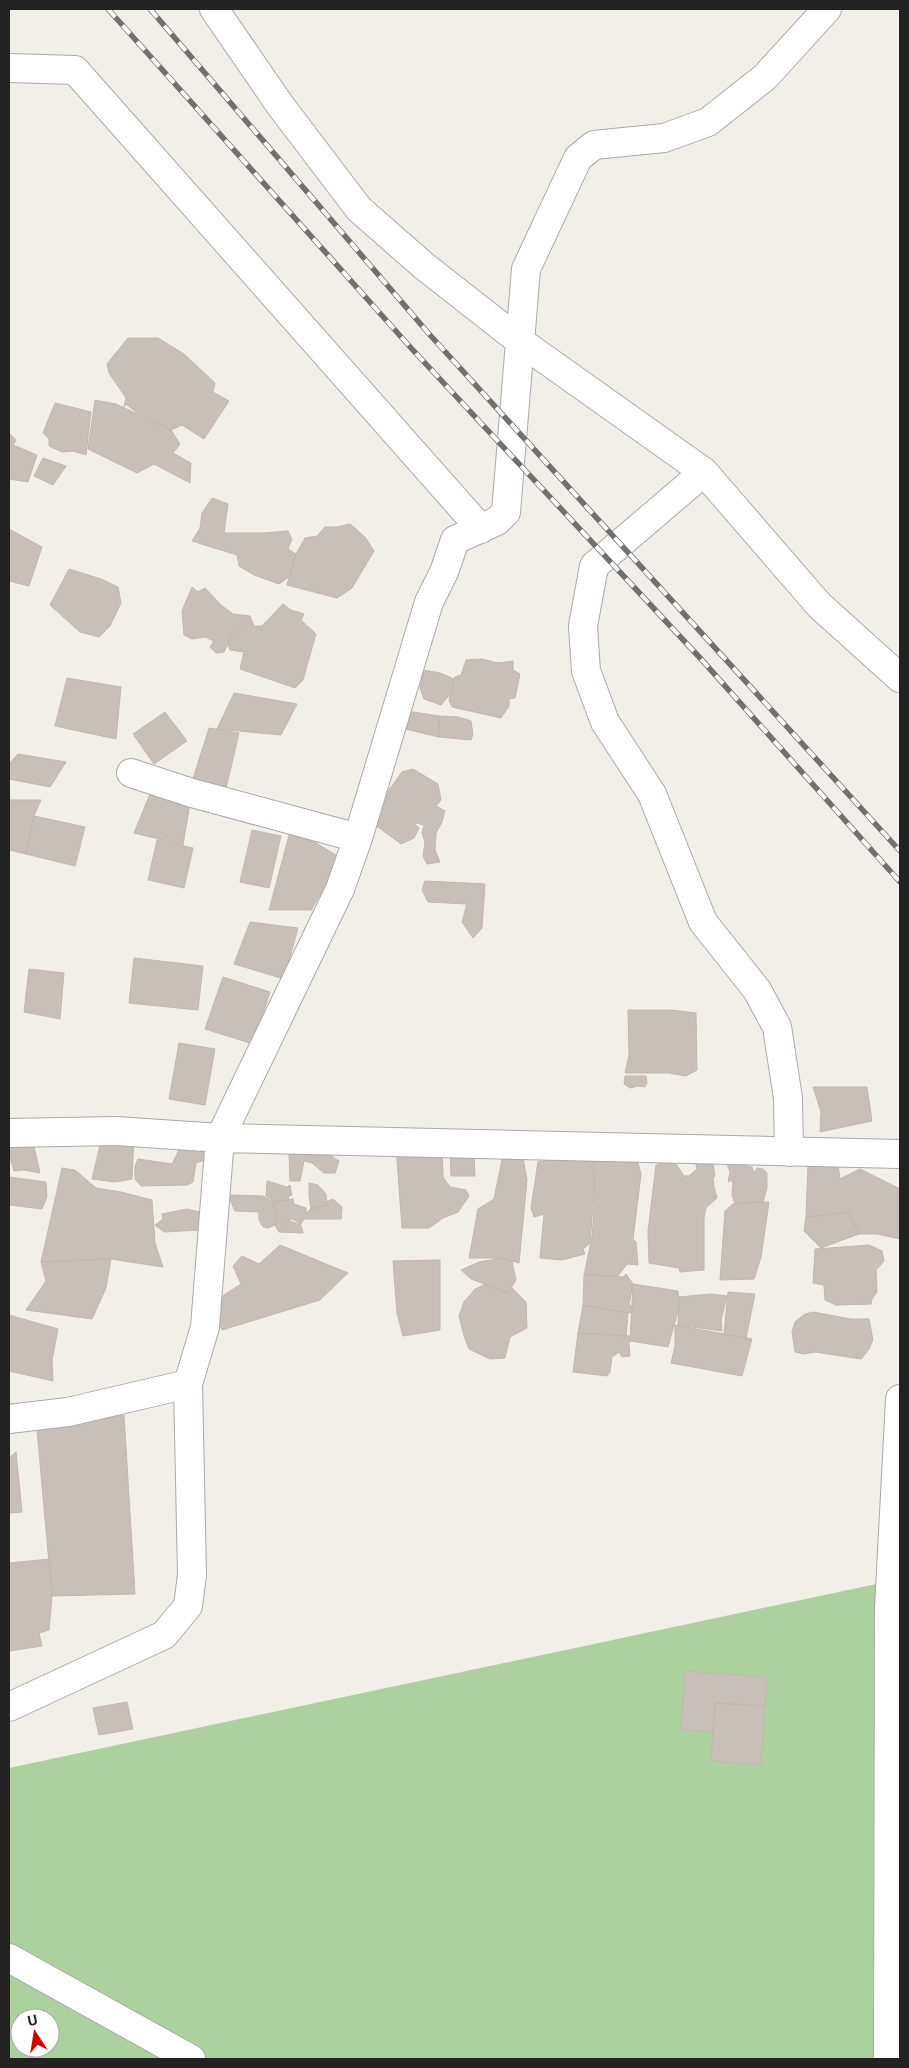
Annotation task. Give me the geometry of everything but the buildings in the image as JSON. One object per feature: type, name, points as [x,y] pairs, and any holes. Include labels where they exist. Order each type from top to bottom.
[{"type":"street","points":[[214,9],[280,105],[359,209],[424,266],[521,342],[704,472],[819,605],[900,678]]},
{"type":"street","points":[[9,1707],[164,1635],[188,1606],[192,1575],[188,1384],[205,1327],[220,1138],[340,889],[358,838],[429,602],[444,572],[455,540],[497,521],[506,512],[526,269],[578,158],[594,145],[664,138],[708,122],[765,77],[827,9]]},
{"type":"street","points":[[9,68],[75,70],[481,529]]},
{"type":"street","points":[[704,472],[594,566],[582,626],[586,671],[605,722],[652,794],[703,922],[757,990],[777,1027],[788,1098],[789,1152]]},
{"type":"street","points":[[132,772],[192,793],[358,838]]},
{"type":"street","points":[[9,1133],[116,1131],[220,1138],[900,1154]]},
{"type":"street","points":[[9,1419],[68,1412],[188,1384]]},
{"type":"street","points":[[888,2059],[889,1609],[900,1400]]},
{"type":"street","points":[[9,1958],[191,2059]]},
{"type":"green space","points":[[900,1579],[877,2059],[9,2059],[9,1768]]},
{"type":"railway","points":[[108,9],[411,348],[701,659],[900,882]]},
{"type":"railway","points":[[150,9],[430,335],[900,851]]}]
